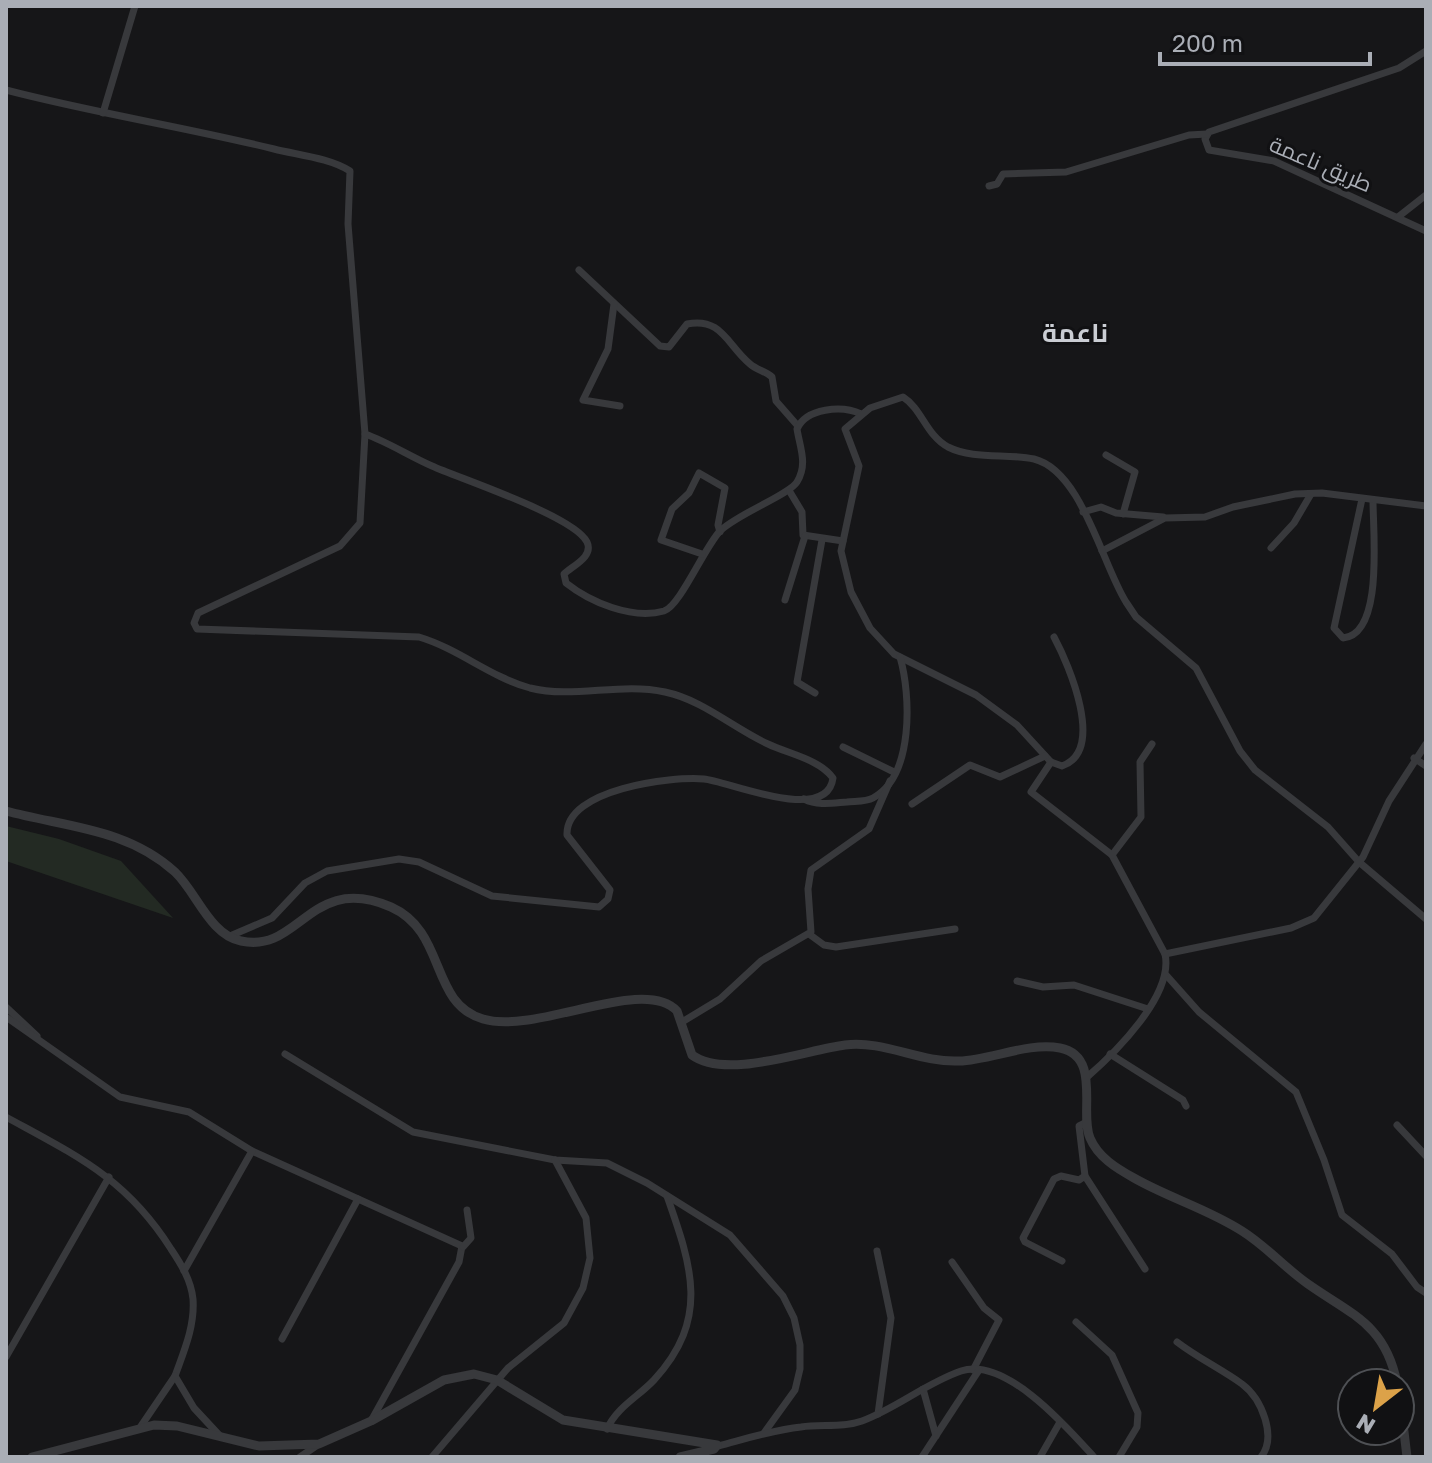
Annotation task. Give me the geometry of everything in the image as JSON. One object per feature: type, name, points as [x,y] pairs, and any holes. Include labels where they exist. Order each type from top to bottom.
[{"type":"street","points":[[103,113],[135,6]]},
{"type":"street","name":"طريق ناعمة","points":[[1426,51],[1399,68],[1207,134],[1205,144],[1209,150],[1274,161],[1426,231]]},
{"type":"street","points":[[6,90],[103,113],[183,126],[350,171],[348,224],[365,434],[363,511],[353,535],[332,550],[198,613],[194,623],[197,629],[419,637],[439,644],[503,678],[541,690],[663,691],[692,701],[762,742],[825,769],[833,778],[829,789],[804,799]]},
{"type":"street","points":[[989,186],[997,184],[1003,174],[1066,172],[1189,135],[1207,134]]},
{"type":"street","points":[[1398,217],[1426,195]]},
{"type":"street","points":[[365,434],[511,497],[573,529],[587,542],[588,549],[584,558],[564,574],[564,580],[587,598],[611,607],[648,611],[669,608],[683,592],[702,554],[720,532],[761,502],[790,492],[803,466],[797,425],[776,401],[772,377],[750,364],[718,327],[708,322],[687,324],[666,348],[653,341],[579,270]]},
{"type":"street","points":[[614,304],[608,349],[583,401],[620,406]]},
{"type":"street","points":[[1054,637],[1072,683],[1084,742],[1080,753],[1068,764],[1048,759],[1017,725],[976,695],[900,657],[882,643],[857,606],[842,563],[843,541],[859,466],[845,429],[861,414],[903,397],[936,439],[951,448],[1044,463],[1068,486],[1132,612],[1202,676],[1245,758],[1328,827],[1359,862],[1426,919]]},
{"type":"street","points":[[797,425],[821,411],[851,410],[861,414]]},
{"type":"street","points":[[1106,455],[1135,472],[1123,514]]},
{"type":"street","points":[[702,554],[665,544],[661,540],[672,509],[689,493],[699,473],[725,488],[718,525],[720,532]]},
{"type":"street","points":[[790,492],[802,512],[800,531],[805,536],[843,541]]},
{"type":"street","points":[[1083,512],[1101,507],[1123,514],[1165,518],[1205,517],[1245,504],[1311,494],[1426,506]]},
{"type":"street","points":[[1271,548],[1294,523],[1311,494]]},
{"type":"street","points":[[1362,499],[1334,628],[1343,638],[1354,637],[1364,628],[1369,615],[1374,570],[1373,501]]},
{"type":"street","points":[[1102,551],[1165,518]]},
{"type":"street","points":[[785,600],[805,536]]},
{"type":"street","points":[[815,693],[797,682],[822,540]]},
{"type":"street","points":[[682,1022],[720,999],[758,963],[809,934],[813,928],[808,894],[811,870],[869,829],[894,772],[908,723],[906,684],[900,657]]},
{"type":"street","points":[[1112,855],[1141,817],[1140,762],[1152,744]]},
{"type":"street","points":[[1165,954],[1309,921],[1359,862],[1414,758],[1426,744]]},
{"type":"street","points":[[843,747],[894,772]]},
{"type":"street","points":[[1414,758],[1426,766]]},
{"type":"street","points":[[912,804],[970,765],[1000,777],[1048,759]]},
{"type":"street","points":[[1048,759],[1031,792],[1112,855],[1165,954],[1167,976],[1148,1009],[1086,1078]]},
{"type":"street","points":[[228,937],[272,918],[305,883],[327,871],[395,859],[419,862],[492,896],[599,907],[608,899],[610,890],[567,835],[573,816],[589,802],[630,787],[701,779],[759,795],[820,803],[868,799],[890,781]]},
{"type":"street","points":[[6,811],[91,828],[134,845],[174,872],[228,937],[252,943],[268,941],[328,902],[343,897],[357,897],[390,907],[416,923],[432,945],[452,999],[474,1016],[517,1024],[616,1001],[650,999],[670,1005],[682,1022],[687,1049],[697,1059],[707,1061],[762,1061],[851,1045],[879,1046],[952,1061],[1053,1047],[1071,1052],[1086,1078],[1089,1098],[1087,1122],[1095,1146],[1116,1168],[1243,1232],[1306,1283],[1367,1323],[1387,1350],[1392,1367]]},
{"type":"street","points":[[809,934],[824,945],[836,947],[955,929]]},
{"type":"street","points":[[1167,976],[1199,1012],[1296,1092],[1324,1160],[1342,1215],[1392,1254],[1417,1287],[1426,1293]]},
{"type":"street","points":[[1017,981],[1035,987],[1074,985],[1148,1009]]},
{"type":"street","points":[[6,1007],[30,1026],[43,1044]]},
{"type":"street","points":[[6,1017],[117,1096],[189,1112],[252,1151],[463,1247]]},
{"type":"street","points":[[285,1054],[413,1132],[555,1160],[607,1163],[730,1235],[774,1283],[791,1311],[800,1345],[800,1372],[791,1396],[764,1433]]},
{"type":"street","points":[[1110,1054],[1183,1100],[1186,1106]]},
{"type":"street","points":[[6,1117],[109,1177],[139,1205],[184,1271],[192,1295],[193,1317],[175,1376],[141,1426]]},
{"type":"street","points":[[1087,1122],[1079,1126],[1078,1131],[1085,1176],[1145,1269]]},
{"type":"street","points":[[1397,1125],[1426,1156]]},
{"type":"street","points":[[184,1271],[252,1151]]},
{"type":"street","points":[[432,1457],[497,1380],[564,1323],[588,1273],[591,1250],[586,1218],[555,1160]]},
{"type":"street","points":[[1062,1261],[1025,1242],[1023,1238],[1054,1179],[1061,1176],[1079,1180],[1085,1176]]},
{"type":"street","points":[[6,1357],[109,1177]]},
{"type":"street","points":[[607,1429],[620,1409],[675,1356],[688,1326],[690,1265],[667,1196]]},
{"type":"street","points":[[282,1339],[358,1199]]},
{"type":"street","points":[[371,1421],[459,1262],[463,1247],[471,1238],[467,1210]]},
{"type":"street","points":[[877,1251],[891,1325],[878,1414]]},
{"type":"street","points":[[922,1457],[976,1370],[999,1320],[984,1308],[952,1262]]},
{"type":"street","points":[[1076,1322],[1112,1355],[1138,1413],[1137,1427],[1119,1457]]},
{"type":"street","points":[[1177,1342],[1247,1389],[1258,1406],[1269,1438],[1268,1448],[1261,1457]]},
{"type":"street","points":[[680,1457],[764,1433],[803,1426],[850,1424],[878,1414],[964,1370],[976,1370],[992,1371],[1010,1380],[1060,1422],[1094,1457]]},
{"type":"street","points":[[300,1457],[319,1444],[371,1421],[450,1378],[474,1374],[497,1380],[563,1420],[718,1446]]},
{"type":"street","points":[[175,1376],[194,1408],[224,1439]]},
{"type":"street","points":[[923,1389],[936,1436]]},
{"type":"street","points":[[1040,1457],[1060,1422]]},
{"type":"street","points":[[32,1457],[141,1426],[169,1424],[224,1439],[276,1448],[319,1444]]},
{"type":"shaded area","points":[[6,826],[59,839],[121,861],[173,918],[6,861]]},
{"type":"district","name":"ناعمة","points":[[1075,333]]}]
